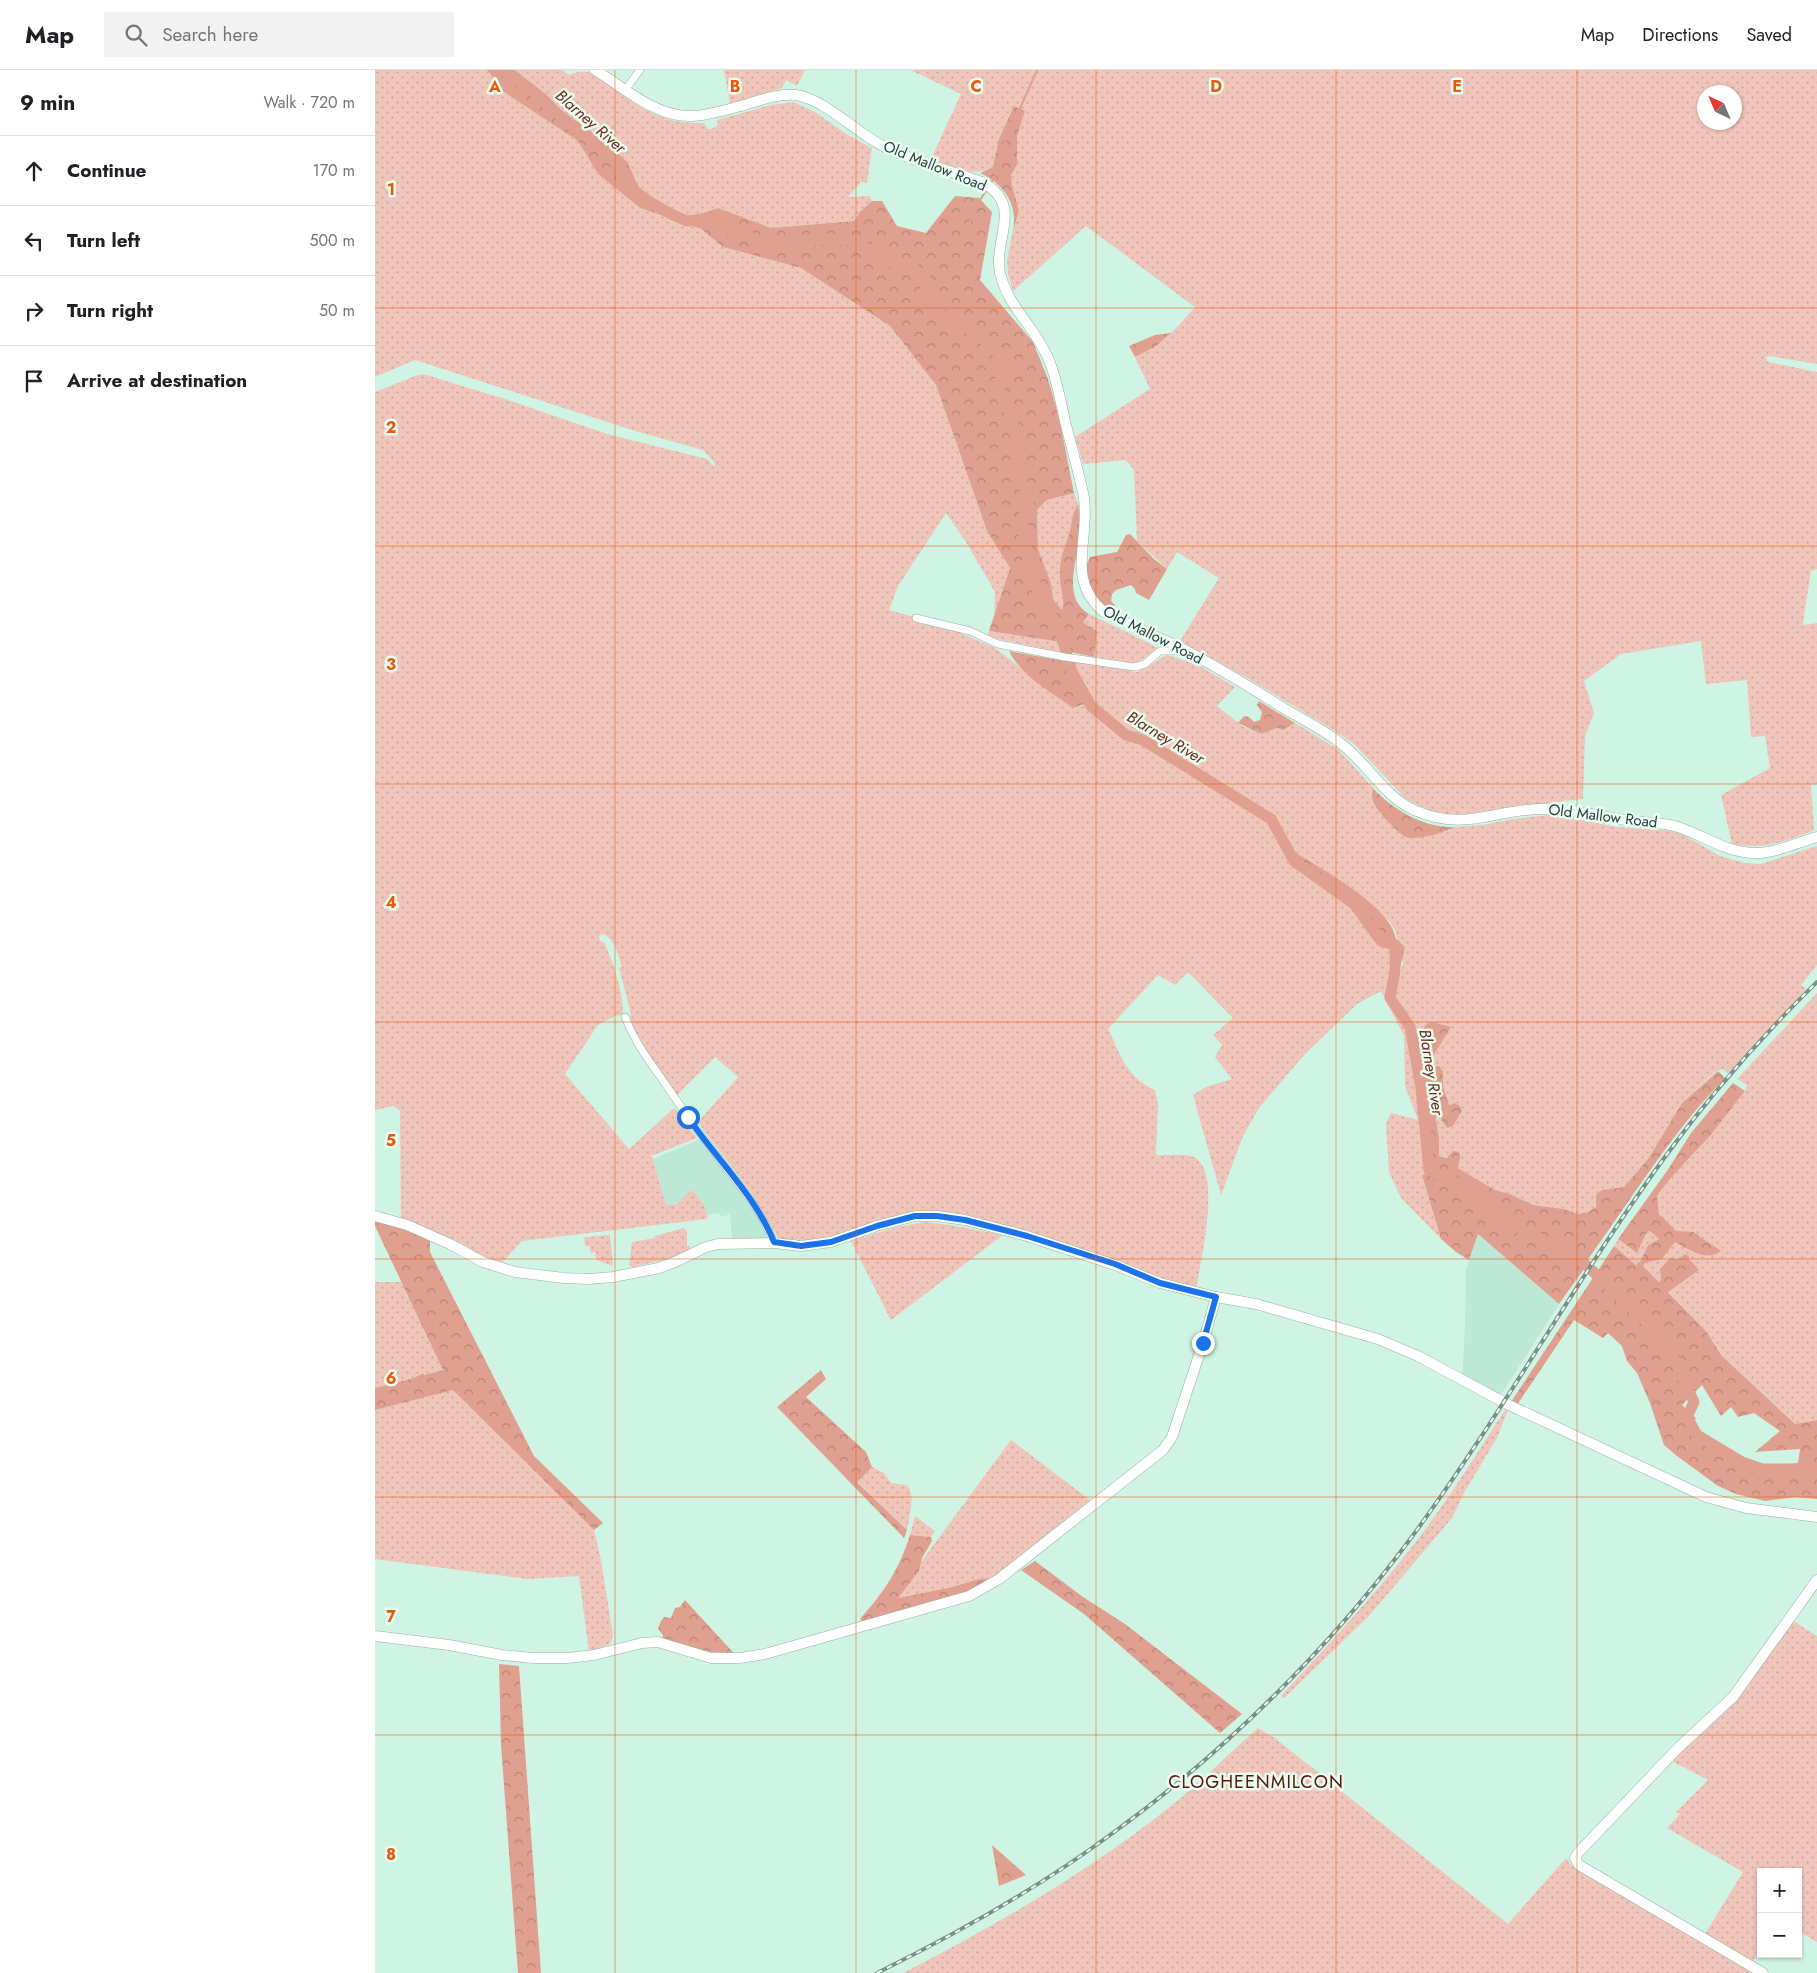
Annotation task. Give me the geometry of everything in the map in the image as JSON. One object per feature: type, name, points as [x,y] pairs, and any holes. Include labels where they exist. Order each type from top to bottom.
[{"type":"street","name":"Old Mallow Road","points":[[595,70],[655,108],[679,115],[690,116],[713,113],[778,96],[796,95],[815,101],[882,145],[989,187],[1002,200],[1006,213],[1000,257],[1000,272],[1009,295],[1041,342],[1049,360],[1075,457],[1086,514],[1081,570],[1087,594],[1103,612],[1179,648],[1256,691],[1340,742],[1395,799],[1413,810],[1442,820],[1467,821],[1543,808],[1566,809],[1633,821],[1660,822],[1679,827],[1724,848],[1744,852],[1758,853],[1776,850],[1817,837]]},
{"type":"street","points":[[626,89],[640,70]]},
{"type":"street","points":[[916,618],[969,631],[998,644],[1065,657],[1133,667],[1145,664],[1161,651],[1173,651],[1179,648]]},
{"type":"street","points":[[625,1016],[634,1039],[691,1122],[754,1203],[767,1224],[774,1242]]},
{"type":"street","points":[[375,1216],[407,1225],[450,1244],[483,1262],[515,1272],[589,1279],[613,1277],[659,1268],[706,1247],[718,1244],[774,1242],[801,1246],[831,1242],[877,1226],[915,1216],[937,1216],[965,1220],[1027,1236],[1115,1264],[1160,1283],[1216,1297],[1256,1304],[1378,1339],[1418,1356],[1517,1409],[1706,1497],[1746,1508],[1817,1517]]},
{"type":"street","points":[[375,1636],[532,1658],[567,1658],[594,1655],[633,1645],[658,1642],[711,1658],[740,1658],[765,1654],[969,1596],[1014,1568],[1163,1450],[1172,1437],[1216,1297]]},
{"type":"street","points":[[1763,1973],[1584,1868],[1576,1862],[1575,1858],[1578,1852],[1657,1772],[1677,1749],[1733,1697],[1817,1580]]},
{"type":"shaded area","points":[[375,70],[487,70],[504,92],[578,141],[598,174],[640,208],[701,229],[723,247],[801,268],[890,326],[936,385],[987,531],[1010,568],[994,616],[995,592],[966,542],[946,513],[898,586],[889,610],[914,617],[914,622],[958,632],[995,648],[1073,708],[1089,702],[1105,719],[1125,734],[1125,731],[1095,704],[1072,662],[1082,662],[1137,672],[1167,655],[1198,665],[1235,687],[1217,706],[1242,726],[1261,734],[1277,728],[1284,730],[1295,723],[1339,750],[1373,788],[1372,798],[1394,828],[1416,838],[1449,831],[1454,827],[1482,825],[1549,815],[1581,819],[1615,827],[1680,833],[1720,856],[1745,863],[1761,864],[1817,846],[1817,965],[1801,985],[1806,989],[1728,1073],[1722,1069],[1715,1072],[1682,1103],[1648,1159],[1624,1187],[1602,1190],[1596,1195],[1596,1207],[1588,1212],[1578,1214],[1564,1209],[1533,1205],[1510,1194],[1495,1190],[1458,1168],[1460,1159],[1439,1156],[1438,1115],[1447,1128],[1453,1126],[1462,1111],[1460,1106],[1455,1103],[1449,1105],[1434,1067],[1432,1070],[1427,1071],[1425,1069],[1450,1027],[1434,1023],[1426,1025],[1414,1037],[1411,1026],[1391,998],[1394,998],[1403,963],[1395,930],[1390,922],[1366,899],[1296,854],[1292,854],[1277,831],[1275,834],[1291,861],[1353,906],[1379,942],[1394,946],[1394,971],[1387,999],[1407,1028],[1425,1142],[1428,1173],[1422,1175],[1441,1239],[1401,1198],[1389,1172],[1386,1124],[1391,1113],[1418,1120],[1405,1086],[1404,1036],[1381,991],[1357,1004],[1304,1055],[1259,1108],[1243,1136],[1221,1195],[1193,1095],[1206,1087],[1232,1079],[1215,1057],[1222,1045],[1213,1035],[1233,1018],[1188,972],[1175,985],[1158,975],[1108,1029],[1125,1064],[1131,1072],[1145,1085],[1155,1090],[1158,1105],[1156,1155],[1193,1157],[1197,1159],[1204,1169],[1208,1184],[1207,1222],[1196,1290],[1037,1234],[965,1215],[946,1213],[819,1240],[785,1241],[779,1239],[752,1194],[698,1122],[738,1077],[715,1057],[676,1096],[636,1036],[619,968],[622,967],[618,953],[611,940],[603,934],[599,936],[600,941],[604,942],[620,988],[623,1015],[615,1016],[598,1025],[565,1074],[629,1149],[674,1108],[678,1112],[697,1138],[651,1156],[666,1205],[677,1204],[691,1190],[703,1203],[707,1219],[522,1241],[501,1264],[401,1221],[400,1111],[394,1106],[375,1110],[375,392],[423,374],[502,398],[607,434],[707,459],[715,467],[714,462],[703,450],[632,430],[415,360],[375,377]]},
{"type":"shaded area","points":[[515,70],[562,70],[569,75],[581,72],[594,74],[632,101],[657,115],[686,123],[704,123],[708,129],[718,125],[717,120],[771,105],[793,102],[815,112],[848,135],[872,148],[867,183],[861,182],[848,197],[870,196],[872,201],[860,212],[854,221],[771,228],[718,208],[689,216],[678,212],[659,202],[639,187],[636,179],[609,145],[561,110],[547,95]]},
{"type":"shaded area","points":[[724,70],[805,70],[797,86],[786,80],[782,88],[730,104]]},
{"type":"shaded area","points":[[910,70],[1817,70],[1817,364],[1766,357],[1768,362],[1817,372],[1817,569],[1811,571],[1803,622],[1804,625],[1817,623],[1817,784],[1811,785],[1814,830],[1774,844],[1743,846],[1732,844],[1721,795],[1770,768],[1765,736],[1751,737],[1747,680],[1706,684],[1701,641],[1621,654],[1584,681],[1594,713],[1585,736],[1583,799],[1457,815],[1438,813],[1406,799],[1354,744],[1249,679],[1180,641],[1219,578],[1177,552],[1167,569],[1137,541],[1134,470],[1126,460],[1083,464],[1075,437],[1150,389],[1135,357],[1168,335],[1195,307],[1086,226],[1013,291],[1008,274],[1007,260],[1019,211],[1011,175],[1017,165],[1017,136],[1025,111],[996,157],[993,167],[969,172],[931,159],[961,94]]},
{"type":"shaded area","points":[[1074,493],[1078,504],[1073,515],[1060,569],[1062,610],[1053,599],[1051,583],[1038,549],[1037,510],[1047,500]]},
{"type":"shaded area","points":[[1089,614],[1158,648],[1138,663],[1126,663],[1094,657],[1097,631],[1082,621]]},
{"type":"shaded area","points":[[989,631],[1061,642],[1064,653],[988,637]]},
{"type":"shaded area","points":[[1817,993],[1817,1420],[1795,1424],[1722,1356],[1705,1330],[1668,1291],[1699,1270],[1680,1258],[1670,1258],[1660,1269],[1661,1280],[1659,1282],[1643,1266],[1645,1263],[1662,1259],[1675,1242],[1721,1252],[1694,1235],[1676,1232],[1658,1211],[1656,1207],[1657,1196],[1663,1185],[1693,1155],[1745,1091],[1747,1085],[1737,1079]]},
{"type":"shaded area","points":[[700,1139],[751,1203],[770,1239],[732,1239],[730,1214],[721,1217],[719,1213],[707,1215],[702,1200],[666,1205],[653,1159]]},
{"type":"shaded area","points":[[925,1222],[1003,1235],[891,1320],[851,1241],[897,1227]]},
{"type":"shaded area","points":[[684,1228],[687,1232],[687,1246],[690,1246],[691,1250],[674,1258],[632,1267],[629,1265],[632,1242],[655,1238],[655,1236]]},
{"type":"shaded area","points":[[1650,1231],[1659,1239],[1648,1245],[1640,1262],[1636,1265],[1614,1246],[1618,1239],[1637,1253],[1647,1232]]},
{"type":"shaded area","points":[[1478,1234],[1559,1304],[1501,1395],[1461,1374],[1463,1365],[1466,1270]]},
{"type":"shaded area","points":[[610,1235],[613,1266],[596,1260],[595,1252],[591,1253],[589,1246],[585,1246],[584,1237]]},
{"type":"shaded area","points":[[375,1282],[402,1282],[443,1370],[424,1375],[423,1373],[414,1378],[375,1388]]},
{"type":"shaded area","points":[[453,1389],[594,1530],[613,1635],[610,1644],[589,1652],[579,1576],[528,1579],[375,1559],[375,1410]]},
{"type":"shaded area","points":[[1507,1407],[1509,1407],[1497,1438],[1465,1491],[1452,1518],[1369,1616],[1284,1698],[1281,1696],[1333,1640],[1415,1543],[1451,1493]]},
{"type":"shaded area","points":[[1011,1440],[1090,1500],[1020,1558],[991,1578],[979,1579],[952,1587],[897,1598],[919,1571],[921,1562]]},
{"type":"shaded area","points":[[872,1467],[884,1473],[891,1483],[907,1485],[910,1490],[911,1507],[907,1530],[857,1481]]},
{"type":"shaded area","points":[[915,1516],[935,1531],[931,1537],[910,1535]]},
{"type":"shaded area","points":[[1792,1620],[1817,1636],[1817,1942],[1802,1933],[1802,1868],[1757,1868],[1757,1957],[1749,1964],[1705,1934],[1743,1872],[1667,1828],[1680,1814],[1676,1812],[1708,1780],[1668,1759],[1711,1718]]},
{"type":"shaded area","points":[[1258,1728],[1276,1739],[1508,1924],[1566,1858],[1573,1867],[1753,1973],[903,1973],[1011,1914],[1116,1847],[1182,1797]]},
{"type":"green space","points":[[487,70],[515,70],[547,95],[561,110],[609,145],[627,162],[639,187],[659,202],[689,216],[718,208],[771,228],[854,221],[860,212],[872,201],[882,201],[897,226],[926,233],[955,196],[979,198],[992,212],[980,280],[1033,342],[1048,379],[1059,417],[1074,493],[1047,500],[1037,510],[1038,549],[1051,583],[1053,599],[1062,610],[1061,563],[1073,515],[1078,504],[1080,528],[1073,587],[1075,598],[1080,607],[1089,614],[1083,622],[1097,631],[1094,657],[1070,652],[1068,645],[1061,642],[989,631],[1010,568],[987,531],[936,385],[890,326],[801,268],[723,247],[701,229],[640,208],[598,174],[578,141],[504,92]]},
{"type":"green space","points":[[1014,106],[1025,111],[1017,136],[1017,165],[1011,175],[1019,211],[1013,230],[1013,212],[1007,196],[996,183],[980,173],[993,167],[999,139]]},
{"type":"green space","points":[[1171,333],[1156,346],[1135,357],[1129,346],[1155,335]]},
{"type":"green space","points":[[1130,534],[1154,559],[1167,569],[1149,600],[1136,593],[1131,585],[1116,590],[1112,594],[1111,601],[1115,605],[1111,611],[1098,602],[1087,579],[1086,566],[1090,557],[1117,552],[1126,535]]},
{"type":"green space","points":[[1009,651],[1069,662],[1072,672],[1089,702],[1073,708],[1029,676],[1014,660]]},
{"type":"green space","points":[[1259,701],[1295,723],[1283,730],[1277,728],[1261,734],[1238,723],[1244,716],[1249,717],[1254,722],[1260,720],[1262,712],[1257,705]]},
{"type":"green space","points":[[1373,788],[1390,804],[1420,821],[1443,827],[1454,827],[1430,836],[1406,837],[1376,807],[1372,797]]},
{"type":"green space","points":[[1296,853],[1355,890],[1382,914],[1392,927],[1396,939],[1405,947],[1393,998],[1391,998],[1397,967],[1397,944],[1382,939],[1356,902],[1295,860],[1292,854]]},
{"type":"green space","points":[[1432,1022],[1451,1027],[1425,1069],[1427,1071],[1432,1070],[1434,1067],[1439,1066],[1443,1072],[1443,1087],[1449,1105],[1455,1103],[1460,1106],[1462,1111],[1453,1126],[1447,1128],[1438,1115],[1436,1118],[1439,1156],[1447,1158],[1453,1151],[1459,1152],[1458,1168],[1495,1190],[1510,1194],[1533,1205],[1564,1209],[1578,1214],[1588,1212],[1596,1207],[1596,1195],[1602,1190],[1624,1187],[1648,1159],[1682,1103],[1718,1071],[1725,1078],[1705,1099],[1669,1144],[1586,1262],[1503,1215],[1467,1184],[1431,1169],[1427,1124],[1414,1037],[1427,1024]]},
{"type":"green space","points":[[1733,1083],[1745,1091],[1709,1137],[1667,1182],[1657,1196],[1659,1214],[1676,1231],[1693,1232],[1721,1251],[1709,1255],[1698,1254],[1675,1242],[1662,1259],[1645,1263],[1643,1266],[1659,1282],[1661,1280],[1660,1269],[1670,1258],[1678,1259],[1685,1254],[1689,1256],[1689,1260],[1699,1270],[1668,1292],[1705,1330],[1722,1356],[1795,1424],[1817,1420],[1817,1499],[1795,1497],[1765,1501],[1736,1494],[1718,1486],[1677,1456],[1664,1445],[1650,1403],[1637,1373],[1627,1361],[1622,1346],[1608,1333],[1603,1338],[1574,1320],[1517,1405],[1511,1402],[1614,1246],[1636,1265],[1640,1262],[1648,1245],[1659,1239],[1650,1231],[1647,1232],[1637,1253],[1618,1239],[1667,1171],[1691,1133]],"holes":[[[1702,1385],[1721,1416],[1731,1407],[1738,1417],[1754,1413],[1780,1431],[1755,1452],[1800,1449],[1798,1463],[1766,1466],[1735,1457],[1708,1438],[1692,1423],[1696,1418],[1682,1405]]]},
{"type":"green space","points":[[1428,1173],[1462,1189],[1496,1218],[1584,1269],[1559,1304],[1478,1234],[1469,1260],[1441,1239],[1422,1175]]},
{"type":"green space","points":[[375,1216],[430,1235],[430,1252],[534,1456],[603,1523],[594,1530],[453,1390],[375,1410],[375,1388],[414,1378],[423,1373],[424,1375],[443,1370],[375,1226]]},
{"type":"green space","points":[[821,1370],[826,1379],[806,1397],[866,1452],[872,1467],[857,1482],[907,1530],[904,1538],[777,1407]]},
{"type":"green space","points":[[910,1535],[931,1537],[932,1541],[922,1558],[919,1571],[898,1598],[952,1587],[979,1579],[991,1578],[993,1580],[975,1590],[863,1623],[860,1619],[896,1570]]},
{"type":"green space","points":[[1035,1561],[1083,1597],[1125,1624],[1242,1714],[1220,1733],[1084,1614],[1021,1570]]},
{"type":"green space","points":[[685,1600],[734,1653],[707,1652],[662,1639],[663,1635],[658,1629],[661,1621],[664,1617],[671,1618],[675,1608],[680,1607]]},
{"type":"green space","points":[[499,1664],[519,1666],[541,1973],[518,1973],[501,1745]]},
{"type":"green space","points":[[992,1845],[1026,1875],[999,1886]]},
{"type":"waterway","name":"Blarney River","points":[[504,70],[516,81],[531,90],[569,124],[602,148],[616,163],[623,179],[634,193],[687,221],[705,219],[760,241],[846,239],[871,250],[902,268],[911,265],[926,280],[926,295],[936,313],[957,321],[966,327],[984,340],[1009,363],[999,382],[1000,396],[1012,415],[1018,449],[1017,475],[1031,498],[1025,506],[1023,528],[1028,561],[1039,595],[1060,631],[1072,672],[1091,706],[1126,735],[1143,740],[1271,819],[1294,861],[1354,904],[1381,941],[1395,945],[1395,971],[1390,998],[1410,1027],[1421,1088],[1429,1170],[1464,1186],[1500,1217],[1585,1264],[1643,1318],[1660,1341],[1669,1349],[1694,1402],[1687,1417],[1697,1435],[1742,1462],[1762,1469],[1817,1469]]},
{"type":"waterway","points":[[990,184],[1001,168],[1002,149],[1037,70]]},
{"type":"waterway","points":[[920,274],[938,263],[965,235],[976,206],[986,191]]},
{"type":"railway","points":[[877,1973],[1026,1892],[1110,1835],[1193,1770],[1233,1735],[1309,1660],[1379,1580],[1444,1492],[1598,1254],[1662,1161],[1736,1068],[1817,982]]},
{"type":"district","name":"CLOGHEENMILCON","points":[[1256,1782]]},
{"type":"route","points":[[688,1117],[754,1203],[767,1224],[774,1242],[801,1246],[831,1242],[877,1226],[915,1216],[937,1216],[965,1220],[1027,1236],[1115,1264],[1160,1283],[1216,1297],[1203,1343]]}]
